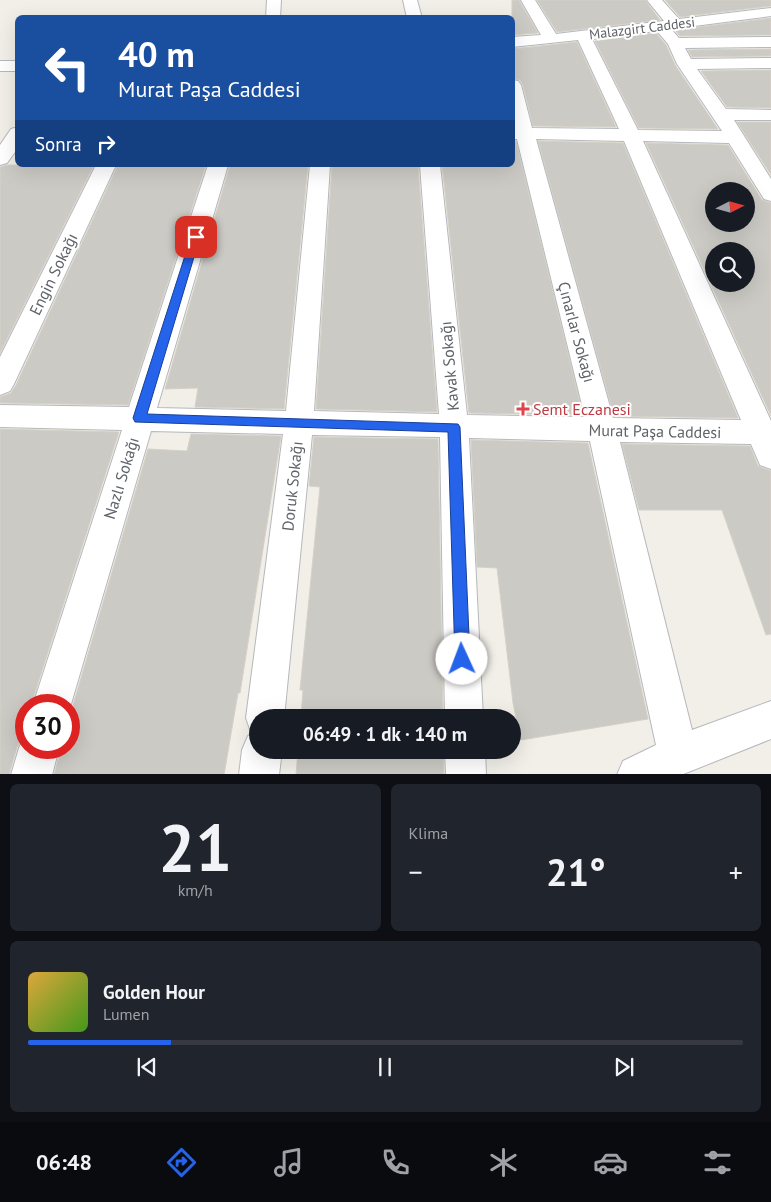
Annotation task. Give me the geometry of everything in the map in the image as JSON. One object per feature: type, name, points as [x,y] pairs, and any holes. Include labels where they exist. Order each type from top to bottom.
[{"type":"street","points":[[273,15],[274,0]]},
{"type":"street","points":[[410,0],[414,15]]},
{"type":"street","points":[[528,0],[551,39]]},
{"type":"street","points":[[654,0],[668,25],[685,64],[721,114],[771,195]]},
{"type":"street","name":"Malazgirt Caddesi","points":[[515,42],[771,12]]},
{"type":"street","points":[[583,35],[631,135],[768,441]]},
{"type":"street","points":[[674,42],[771,42]]},
{"type":"street","points":[[685,64],[771,63]]},
{"type":"street","points":[[0,66],[15,66]]},
{"type":"street","name":"Çınarlar Sokağı","points":[[515,109],[518,133],[602,430],[678,755]]},
{"type":"street","points":[[721,114],[771,115]]},
{"type":"street","points":[[0,128],[15,128]]},
{"type":"street","points":[[518,133],[735,137]]},
{"type":"street","points":[[0,159],[15,137]]},
{"type":"street","name":"Engin Sokağı","points":[[0,384],[105,167]]},
{"type":"street","name":"Nazlı Sokağı","points":[[55,694],[217,167]]},
{"type":"street","name":"Doruk Sokağı","points":[[266,709],[299,423],[320,167]]},
{"type":"street","name":"Kavak Sokağı","points":[[430,167],[454,427],[464,709]]},
{"type":"street","name":"Murat Paşa Caddesi","points":[[0,416],[602,430],[768,441]]},
{"type":"street","points":[[638,774],[678,755],[771,720]]},
{"type":"street","points":[[31,774],[36,759]]},
{"type":"street","points":[[259,774],[261,759]]},
{"type":"street","points":[[465,759],[466,774]]},
{"type":"building","points":[[512,0],[519,0],[538,33],[515,35],[515,15],[512,15]]},
{"type":"building","points":[[537,0],[645,0],[660,20],[557,32]]},
{"type":"building","points":[[665,0],[771,0],[771,6],[680,17]]},
{"type":"building","points":[[771,18],[771,35],[680,36],[675,30]]},
{"type":"building","points":[[656,33],[666,45],[675,65],[718,129],[639,128],[595,41]]},
{"type":"building","points":[[577,42],[616,127],[533,126],[523,85],[520,80],[515,79],[515,49]]},
{"type":"building","points":[[771,49],[771,56],[692,57],[688,50]]},
{"type":"building","points":[[771,70],[771,108],[727,107],[701,71]]},
{"type":"building","points":[[737,122],[771,122],[771,175]]},
{"type":"building","points":[[516,141],[583,415],[469,413],[442,167],[515,167]]},
{"type":"building","points":[[538,141],[623,143],[738,418],[614,416]]},
{"type":"building","points":[[646,143],[728,145],[751,182],[705,182],[705,232],[755,232],[755,189],[762,200],[771,203],[771,416],[714,292],[755,292],[755,242],[705,242],[705,272]]},
{"type":"building","points":[[15,165],[15,167],[93,167],[0,353],[0,167]]},
{"type":"building","points":[[117,167],[205,167],[128,405],[0,403],[0,397],[11,393]]},
{"type":"building","points":[[229,167],[308,167],[284,409],[195,407],[198,388],[165,389]]},
{"type":"building","points":[[332,167],[418,167],[437,412],[316,409]]},
{"type":"building","points":[[0,429],[119,432],[35,694],[15,694],[15,754],[9,774],[0,774]]},
{"type":"building","points":[[191,434],[281,436],[240,693],[238,693],[224,774],[54,774],[58,759],[80,759],[80,694],[76,694],[148,449],[187,451]]},
{"type":"building","points":[[314,437],[438,439],[443,709],[302,709],[303,690],[300,690],[320,487],[309,486]]},
{"type":"building","points":[[471,440],[588,443],[648,719],[521,740],[521,709],[514,709],[513,703],[497,568],[477,567]]},
{"type":"building","points":[[622,444],[750,446],[758,466],[771,471],[771,634],[766,635],[722,510],[639,510]]},
{"type":"building","points":[[297,759],[443,759],[444,774],[296,774]]},
{"type":"place","name":"Semt Eczanesi","points":[[523,409]]},
{"type":"route","points":[[196,237],[139,418],[454,427],[462,659]]}]
